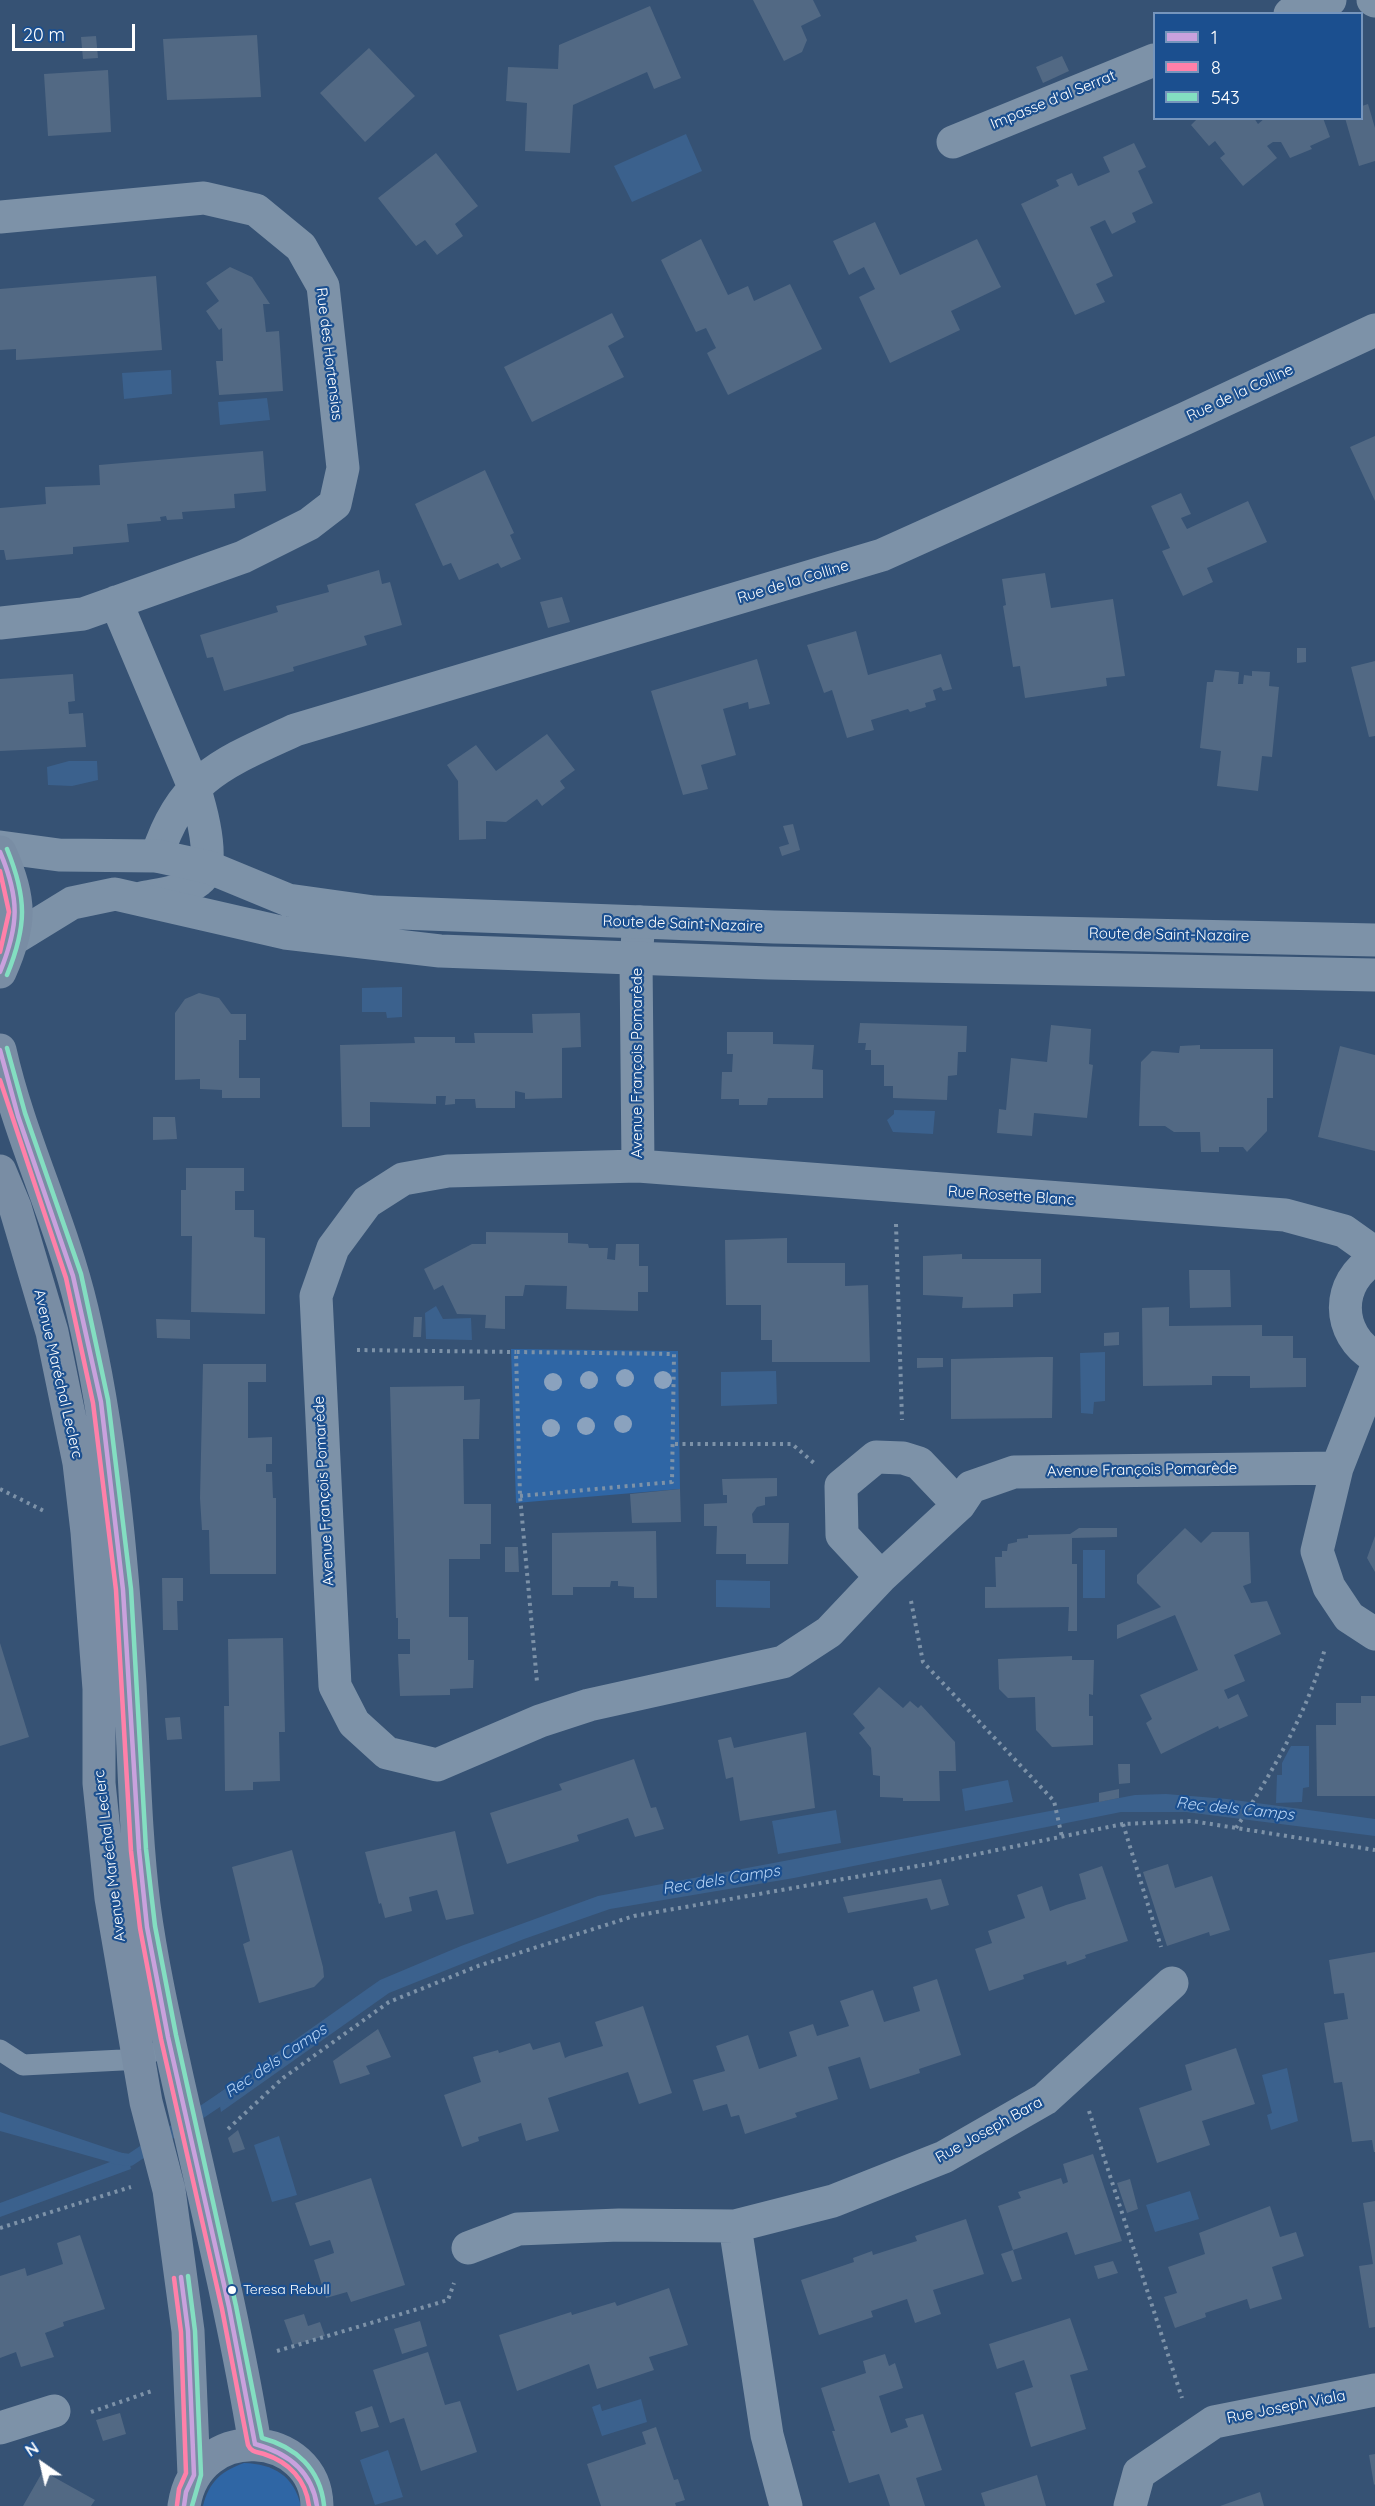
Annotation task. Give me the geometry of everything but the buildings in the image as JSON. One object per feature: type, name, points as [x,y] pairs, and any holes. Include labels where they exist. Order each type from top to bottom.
[{"type":"main road","points":[[0,852],[12,877],[16,913],[15,938],[0,972]]},
{"type":"main road","name":"Avenue Maréchal Leclerc","points":[[0,1050],[10,1094],[54,1211],[82,1309],[115,1489],[144,1901],[151,1954],[198,2177],[242,2362],[255,2444]]},
{"type":"main road","name":"Avenue Maréchal Leclerc","points":[[0,1171],[15,1207],[52,1332],[79,1463],[87,1532],[99,1689],[99,1783],[111,1898],[146,2102],[168,2190],[189,2331],[194,2475]]},
{"type":"main road","points":[[184,2506],[186,2492],[194,2475],[214,2455],[241,2445],[255,2444],[273,2448],[289,2456],[302,2468],[312,2483],[316,2506]]},
{"type":"street","points":[[1296,12],[1330,0]]},
{"type":"street","name":"Impasse d'al Serrat","points":[[953,142],[1153,61]]},
{"type":"street","name":"Rue des Hortensias","points":[[0,217],[204,198],[256,210],[301,247],[323,286],[343,468],[335,504],[309,524],[243,556],[83,614],[0,623]]},
{"type":"street","name":"Rue de la Colline","points":[[157,855],[175,812],[194,787],[222,764],[296,730],[882,555],[1375,330]]},
{"type":"street","points":[[116,602],[194,787],[203,817],[208,867],[201,879],[186,887],[142,898]]},
{"type":"street","name":"Route de Saint-Nazaire","points":[[0,847],[59,855],[157,855],[208,867],[288,900],[374,912],[774,927],[1375,940]]},
{"type":"street","points":[[15,938],[72,903],[115,894],[142,898],[285,933],[440,951],[769,963],[1375,975]]},
{"type":"street","name":"Avenue François Pomarède","points":[[639,922],[636,958],[638,1166],[448,1171],[403,1179],[367,1202],[333,1248],[316,1296],[335,1686],[354,1723],[387,1753],[437,1765],[540,1721],[589,1706],[783,1662],[829,1632],[892,1567],[959,1505],[971,1487],[1014,1472],[1337,1468]]},
{"type":"street","name":"Rue Rosette Blanc","points":[[638,1166],[1285,1215],[1344,1231],[1375,1253]]},
{"type":"street","points":[[1375,1259],[1364,1266],[1352,1281],[1345,1298],[1345,1317],[1351,1335],[1364,1350],[1375,1357]]},
{"type":"street","points":[[1375,1371],[1337,1468],[1317,1551],[1329,1587],[1349,1617],[1375,1634]]},
{"type":"street","points":[[892,1567],[842,1535],[841,1486],[876,1457],[903,1458],[919,1462],[959,1505]]},
{"type":"street","name":"Rue Joseph Bara","points":[[468,2248],[518,2229],[619,2225],[735,2226],[833,2201],[944,2157],[1045,2100],[1077,2073],[1172,1983]]},
{"type":"street","points":[[735,2226],[767,2435],[786,2506]]},
{"type":"street","name":"Rue Joseph Viala","points":[[1130,2506],[1139,2473],[1214,2422],[1375,2390]]},
{"type":"street","points":[[0,2428],[54,2411]]},
{"type":"lane","points":[[0,2050],[23,2065],[138,2058],[170,2045]]},
{"type":"path","points":[[894,1187],[903,1458]]},
{"type":"path","points":[[317,1349],[674,1354],[675,1444],[672,1482],[520,1496]]},
{"type":"path","points":[[516,1352],[520,1496],[540,1721]]},
{"type":"path","points":[[675,1444],[792,1444],[841,1486]]},
{"type":"path","points":[[892,1567],[923,1662],[1054,1801],[1062,1837]]},
{"type":"path","points":[[1236,1828],[1255,1801],[1316,1679],[1338,1600]]},
{"type":"path","points":[[244,2115],[283,2078],[389,2002],[478,1966],[634,1916],[929,1864],[1123,1824],[1192,1821],[1375,1850]]},
{"type":"path","points":[[1123,1824],[1172,1983]]},
{"type":"path","points":[[1077,2073],[1194,2435]]},
{"type":"path","points":[[0,2228],[127,2188]]},
{"type":"shaded area","points":[[511,1349],[678,1351],[680,1489],[516,1503]]},
{"type":"shaded area","points":[[244,2463],[265,2466],[288,2479],[301,2506],[203,2506],[217,2478]]},
{"type":"water","points":[[686,134],[702,171],[632,202],[614,166]]},
{"type":"water","points":[[171,370],[172,394],[124,399],[122,373]]},
{"type":"water","points":[[267,398],[270,420],[220,425],[218,402]]},
{"type":"water","points":[[69,761],[97,761],[98,780],[72,786],[48,785],[47,767]]},
{"type":"water","points":[[402,987],[402,1017],[387,1018],[386,1012],[362,1012],[362,988]]},
{"type":"water","points":[[894,1110],[935,1111],[933,1134],[893,1132],[887,1120],[894,1114]]},
{"type":"water","points":[[436,1306],[443,1319],[471,1318],[472,1340],[426,1339],[425,1313]]},
{"type":"water","points":[[1105,1352],[1105,1401],[1094,1402],[1093,1414],[1081,1413],[1080,1353]]},
{"type":"water","points":[[776,1371],[777,1404],[721,1406],[721,1372]]},
{"type":"water","points":[[1083,1550],[1105,1550],[1105,1598],[1083,1598]]},
{"type":"water","points":[[716,1580],[770,1581],[770,1608],[716,1607]]},
{"type":"water","points":[[1291,1746],[1309,1746],[1309,1787],[1303,1788],[1302,1802],[1276,1803],[1277,1775],[1282,1775],[1282,1763]]},
{"type":"water","points":[[1008,1780],[1013,1802],[965,1811],[962,1789]]},
{"type":"water","points":[[1166,1794],[1227,1799],[1375,1819],[1375,1836],[1186,1812],[1121,1812],[794,1878],[610,1909],[524,1939],[389,1993],[221,2112],[218,2094],[380,1980],[461,1946],[598,1896],[1135,1795]]},
{"type":"water","points":[[836,1810],[841,1843],[778,1854],[772,1821]]},
{"type":"water","points":[[1287,2068],[1298,2121],[1271,2130],[1267,2115],[1272,2113],[1262,2075]]},
{"type":"water","points":[[0,2112],[128,2155],[131,2169],[0,2217],[0,2203],[110,2162],[0,2131]]},
{"type":"water","points":[[279,2136],[297,2195],[272,2202],[254,2145]]},
{"type":"water","points":[[1190,2191],[1199,2219],[1155,2232],[1146,2205]]},
{"type":"water","points":[[641,2399],[647,2422],[602,2436],[592,2407],[600,2404],[602,2411]]},
{"type":"water","points":[[388,2450],[403,2497],[375,2505],[360,2460]]},
{"type":"waterway","name":"Rec dels Camps","points":[[115,2158],[130,2160],[233,2091]]},
{"type":"transit line","name":"543","points":[[7,849],[18,882],[22,912],[18,942],[7,975]]},
{"type":"transit line","name":"1","points":[[0,852],[11,884],[15,912],[11,940],[0,972]]},
{"type":"transit line","name":"8","points":[[0,871],[9,912],[0,952]]},
{"type":"transit line","name":"543","points":[[7,1048],[25,1113],[81,1274],[108,1400],[131,1589],[146,1849],[155,1926],[262,2438],[285,2447],[304,2461],[312,2470],[322,2492],[324,2505]]},
{"type":"transit line","name":"1","points":[[0,1050],[18,1116],[73,1276],[101,1402],[123,1590],[139,1850],[147,1927],[168,2037],[229,2307],[255,2444]]},
{"type":"transit line","name":"8","points":[[0,1080],[66,1278],[93,1403],[116,1590],[131,1851],[140,1928],[161,2039],[222,2309],[248,2445],[253,2450],[273,2457],[295,2473],[304,2488],[309,2506]]},
{"type":"transit line","name":"543","points":[[188,2276],[195,2331],[201,2475],[192,2506]]},
{"type":"transit line","name":"1","points":[[181,2277],[188,2331],[194,2475],[186,2492],[184,2506]]},
{"type":"transit line","name":"8","points":[[174,2278],[181,2332],[186,2473],[179,2489],[177,2505]]},
{"type":"transit line","name":"1","points":[[255,2444],[288,2458],[296,2465],[310,2483],[317,2506]]},
{"type":"place","name":"Teresa Rebull","points":[[232,2290]]}]
